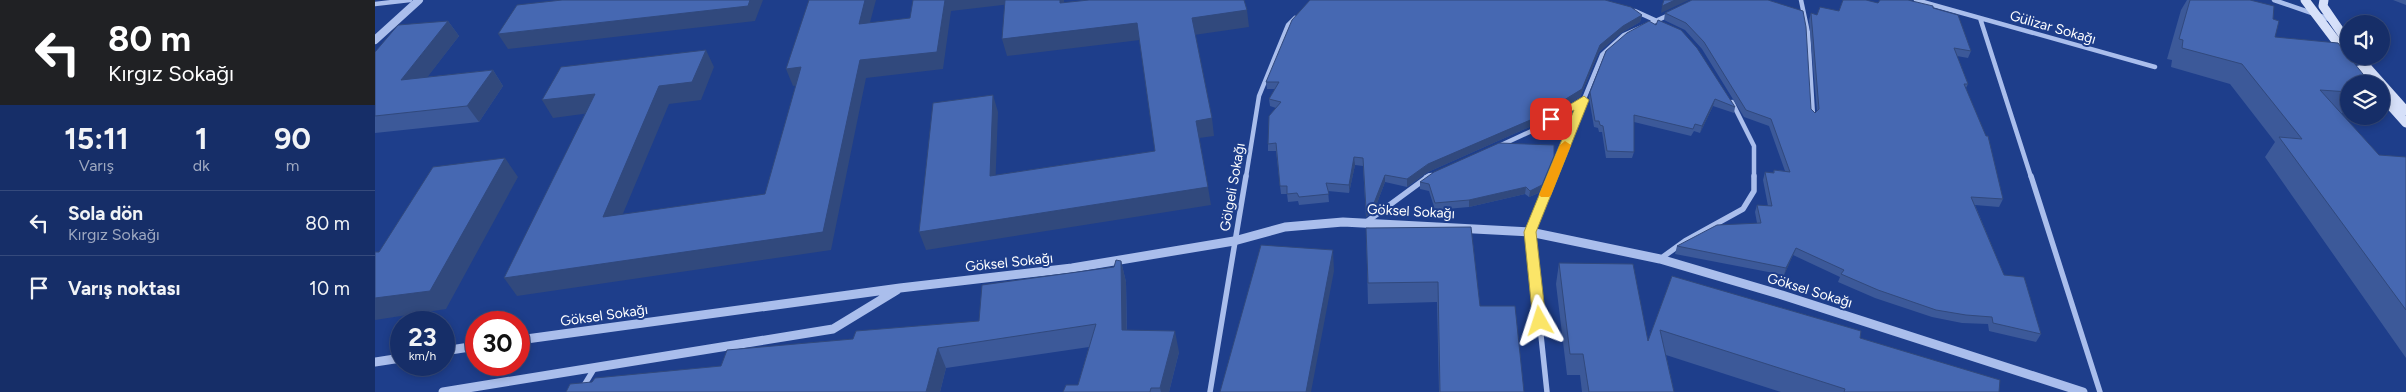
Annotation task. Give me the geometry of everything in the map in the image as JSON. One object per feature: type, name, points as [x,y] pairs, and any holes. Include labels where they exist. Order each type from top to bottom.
[{"type":"main road","points":[[2305,0],[2363,75]]},
{"type":"main road","points":[[2324,0],[2323,6],[2340,30]]},
{"type":"main road","points":[[2365,65],[2406,111]]},
{"type":"main road","points":[[2390,105],[2406,123]]},
{"type":"street","points":[[375,4],[410,0]]},
{"type":"street","points":[[375,40],[419,0]]},
{"type":"street","points":[[1801,0],[1803,17],[1808,33],[1813,116]]},
{"type":"street","name":"Gülizar Sokağı","points":[[1916,0],[2155,67]]},
{"type":"street","points":[[2274,0],[2333,20]]},
{"type":"street","points":[[1632,10],[1662,23]]},
{"type":"street","name":"Gölgeli Sokağı","points":[[1210,392],[1259,96],[1288,25],[1300,12]]},
{"type":"street","points":[[1547,392],[1530,232],[1602,55],[1610,44],[1625,32],[1674,13]]},
{"type":"street","points":[[1980,18],[2100,392]]},
{"type":"street","points":[[1660,259],[1685,241],[1743,209],[1754,191],[1753,146],[1727,94]]},
{"type":"street","points":[[1491,149],[1535,129],[1584,100]]},
{"type":"street","points":[[1365,222],[1423,179],[1439,172]]},
{"type":"street","name":"Göksel Sokağı","points":[[530,338],[900,288],[1072,268],[1234,241],[1285,227],[1365,222],[1530,232],[1660,259],[1781,295],[2083,392]]},
{"type":"street","name":"Göksel Sokağı","points":[[443,392],[833,328],[900,288]]},
{"type":"street","points":[[375,362],[390,360]]},
{"type":"street","points":[[580,392],[594,368]]},
{"type":"building","points":[[562,0],[750,0],[748,6],[498,34],[517,5]]},
{"type":"building","points":[[809,0],[865,0],[859,24],[910,18],[913,0],[945,0],[937,52],[860,60],[823,232],[504,278],[595,94],[542,100],[561,67],[706,50],[692,82],[659,86],[603,217],[765,194],[801,67],[786,69]]},
{"type":"building","points":[[1005,0],[1060,0],[1060,3],[1089,0],[1244,0],[1247,10],[1192,18],[1212,118],[1196,121],[1208,187],[919,232],[933,103],[993,95],[990,176],[1155,151],[1137,23],[1002,39]]},
{"type":"building","points":[[1310,0],[1605,0],[1631,7],[1642,15],[1623,26],[1600,45],[1582,89],[1535,118],[1428,164],[1407,179],[1385,175],[1374,203],[1366,209],[1363,158],[1354,157],[1349,185],[1326,183],[1329,194],[1299,197],[1297,193],[1287,194],[1287,186],[1280,186],[1276,143],[1268,144],[1269,116],[1281,102],[1269,99],[1279,82],[1266,82],[1292,20]]},
{"type":"building","points":[[1664,0],[1675,0],[1662,6]]},
{"type":"building","points":[[1692,0],[1768,0],[1803,11],[1806,27],[1811,109],[1815,113],[1819,109],[1811,13],[1817,15],[1820,7],[1839,11],[1843,0],[1866,0],[1878,3],[1880,0],[1908,0],[1958,15],[1971,51],[1954,48],[1968,84],[1964,84],[1986,136],[1988,136],[2003,199],[1971,197],[2004,275],[2024,277],[2041,334],[1993,323],[1992,317],[1936,310],[1878,290],[1841,274],[1844,270],[1796,248],[1786,268],[1677,246],[1717,225],[1761,223],[1757,205],[1772,206],[1765,172],[1774,173],[1774,170],[1790,172],[1771,119],[1746,110],[1704,42],[1686,23],[1665,13]]},
{"type":"building","points":[[2190,0],[2250,0],[2274,6],[2273,19],[2279,21],[2275,37],[2338,43],[2340,45],[2340,65],[2356,65],[2364,75],[2340,75],[2340,91],[2320,90],[2340,112],[2340,125],[2352,125],[2379,155],[2406,157],[2406,310],[2279,137],[2302,139],[2242,64],[2182,48],[2183,40],[2179,39]]},
{"type":"building","points":[[1658,20],[1681,30],[1697,48],[1735,107],[1715,99],[1702,126],[1695,124],[1693,129],[1634,115],[1634,152],[1607,151],[1603,126],[1600,125],[1599,121],[1595,121],[1590,92],[1606,51],[1627,33],[1649,21],[1656,25]]},
{"type":"building","points":[[448,21],[401,80],[493,70],[467,106],[375,116],[375,52],[398,25]]},
{"type":"building","points":[[1499,143],[1554,145],[1554,156],[1542,185],[1530,191],[1526,187],[1469,200],[1435,203],[1429,184],[1420,182],[1434,172]]},
{"type":"building","points":[[505,158],[430,291],[375,298],[375,252],[379,252],[433,167]]},
{"type":"building","points":[[1471,227],[1480,306],[1515,306],[1524,392],[1440,392],[1438,282],[1368,283],[1366,228]]},
{"type":"building","points":[[1261,245],[1333,250],[1306,392],[1220,392]]},
{"type":"building","points":[[1116,260],[1121,261],[1122,330],[1175,331],[1160,388],[1151,388],[1150,392],[1063,392],[1066,385],[1078,385],[1096,324],[938,348],[926,392],[566,392],[570,384],[592,382],[595,378],[721,366],[727,350],[853,339],[856,331],[979,321],[982,285],[1114,267]]},
{"type":"building","points":[[1559,263],[1633,264],[1648,341],[1672,276],[1861,331],[1860,338],[2000,380],[1999,392],[1844,392],[1845,389],[1660,330],[1674,392],[1589,392],[1583,354],[1570,354]]},
{"type":"slow traffic","points":[[1545,195],[1565,145]]},
{"type":"route","points":[[1540,321],[1530,232],[1584,100],[1551,119]]}]
